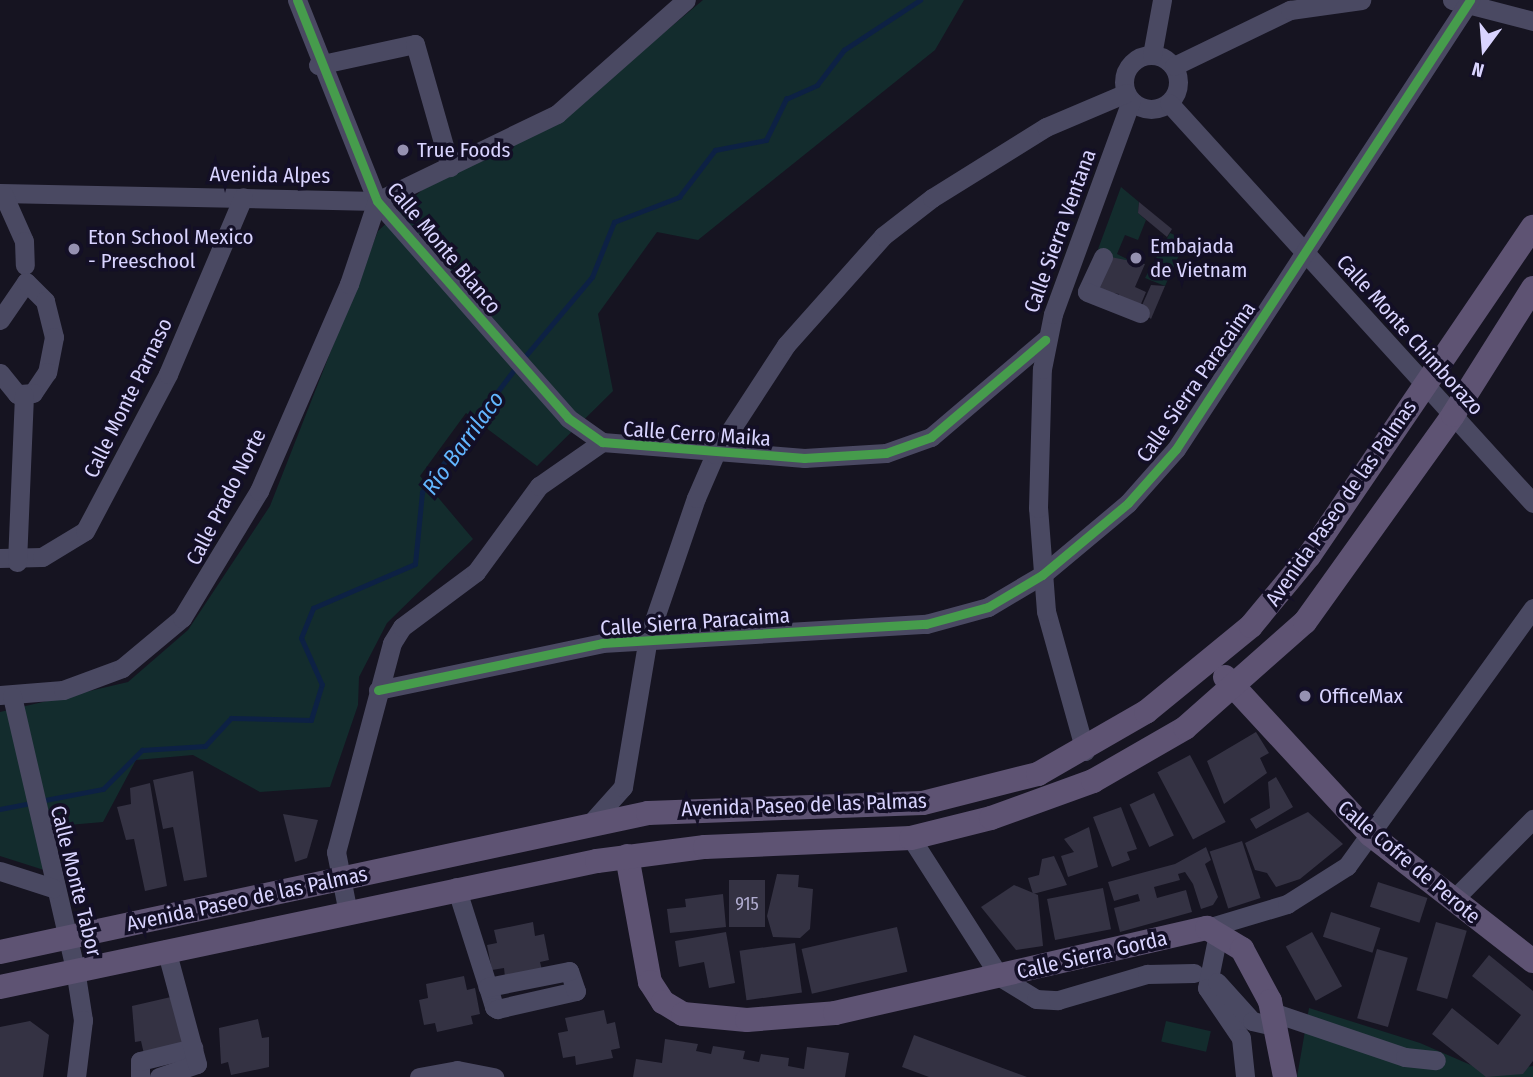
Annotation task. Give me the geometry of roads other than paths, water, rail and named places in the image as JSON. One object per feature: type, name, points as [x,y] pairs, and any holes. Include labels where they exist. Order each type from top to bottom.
[{"type":"main road","name":"Avenida Paseo de las Palmas","points":[[0,951],[648,813],[923,803],[994,789],[1085,751],[1213,663],[1302,565],[1533,227]]},
{"type":"main road","name":"Avenida Paseo de las Palmas","points":[[0,987],[166,949],[348,913],[456,887],[655,851],[911,838],[991,818],[1093,781],[1151,751],[1234,688],[1305,622],[1453,415],[1533,288]]},
{"type":"main road","name":"Calle Cofre de Perote","points":[[1213,663],[1371,835],[1532,959]]},
{"type":"main road","points":[[911,838],[923,803]]},
{"type":"main road","points":[[648,813],[655,851]]},
{"type":"main road","points":[[589,825],[586,845],[597,861]]},
{"type":"main road","name":"Calle Sierra Gorda","points":[[627,856],[650,982],[663,1002],[683,1014],[747,1020],[835,1013],[1212,931]]},
{"type":"main road","points":[[1212,931],[1242,949],[1276,1020],[1285,1077]]},
{"type":"street","name":"Calle Monte Blanco","points":[[297,0],[318,65],[377,201],[568,418],[602,442]]},
{"type":"street","name":"Avenida Alpes","points":[[2,193],[377,201],[557,114],[687,0]]},
{"type":"street","points":[[1129,97],[1127,70],[1152,55],[1162,0]]},
{"type":"street","points":[[1174,66],[1255,23],[1314,1],[1361,0]]},
{"type":"street","points":[[1464,0],[1533,21]]},
{"type":"street","name":"Calle Sierra Paracaima","points":[[378,690],[648,638],[926,624],[988,607],[1042,575],[1128,503],[1176,449],[1306,253],[1464,0]]},
{"type":"street","points":[[318,65],[415,44],[450,167]]},
{"type":"street","points":[[1129,97],[1146,109],[1169,103],[1179,86],[1174,66],[1152,55]]},
{"type":"street","points":[[589,825],[623,787],[648,638],[715,454],[786,345],[883,236],[987,160],[1129,97]]},
{"type":"street","name":"Calle Sierra Ventana","points":[[1085,751],[1046,611],[1042,575],[1039,455],[1045,340],[1129,97]]},
{"type":"street","name":"Calle Monte Chimborazo","points":[[1169,103],[1533,503]]},
{"type":"street","points":[[2,193],[24,241],[26,265]]},
{"type":"street","name":"Calle Monte Parnaso","points":[[8,560],[42,557],[85,531],[168,374],[243,197]]},
{"type":"street","name":"Calle Prado Norte","points":[[6,696],[63,690],[122,668],[182,618],[259,491],[344,295],[377,201]]},
{"type":"street","points":[[1103,257],[1087,292],[1140,313]]},
{"type":"street","points":[[1067,277],[1089,287]]},
{"type":"street","points":[[0,320],[26,282],[52,320],[47,372],[40,386],[24,396]]},
{"type":"street","name":"Calle Cerro Maika","points":[[348,913],[336,852],[378,690],[402,626],[476,572],[555,471],[602,442],[715,454],[855,456],[931,437],[1045,340]]},
{"type":"street","points":[[0,373],[24,396]]},
{"type":"street","points":[[8,560],[24,396]]},
{"type":"street","name":"Calle Sierra Gorda","points":[[1212,931],[1269,911],[1332,879],[1371,835],[1533,608]]},
{"type":"street","name":"Calle Monte Tabor","points":[[6,696],[75,969],[83,1020],[76,1077]]},
{"type":"street","points":[[1453,900],[1533,819]]},
{"type":"street","points":[[911,838],[1000,977],[1036,999],[1051,1001],[1147,974],[1194,973]]},
{"type":"street","points":[[0,871],[53,888]]},
{"type":"street","points":[[456,887],[488,987]]},
{"type":"street","points":[[1242,949],[1250,928],[1269,911]]},
{"type":"street","points":[[1212,931],[1208,988],[1241,1038],[1245,1077]]},
{"type":"street","points":[[159,1077],[194,1068],[193,1048],[166,949]]},
{"type":"street","points":[[1217,982],[1252,1021],[1276,1020],[1405,1057],[1436,1060]]},
{"type":"street","points":[[140,1077],[140,1061],[193,1048]]},
{"type":"street","points":[[419,1077],[457,1070],[494,1077]]},
{"type":"waterway","name":"Río Barrilaco","points":[[523,359],[592,277],[614,222],[679,197],[715,150],[766,140],[786,99],[817,85],[844,50],[920,0]]},
{"type":"waterway","name":"Río Barrilaco","points":[[40,801],[103,789],[142,750],[205,746],[231,718],[311,720],[322,685],[301,638],[313,608],[415,564],[422,492],[517,366]]},
{"type":"waterway","name":"Río Barrilaco","points":[[0,809],[32,803]]},
{"type":"place","name":"True Foods","points":[[403,150]]},
{"type":"place","name":"Eton School Mexico - Preeschool","points":[[74,249]]},
{"type":"place","name":"Embajada de Vietnam","points":[[1136,258]]},
{"type":"place","name":"OfficeMax","points":[[1305,696]]}]
